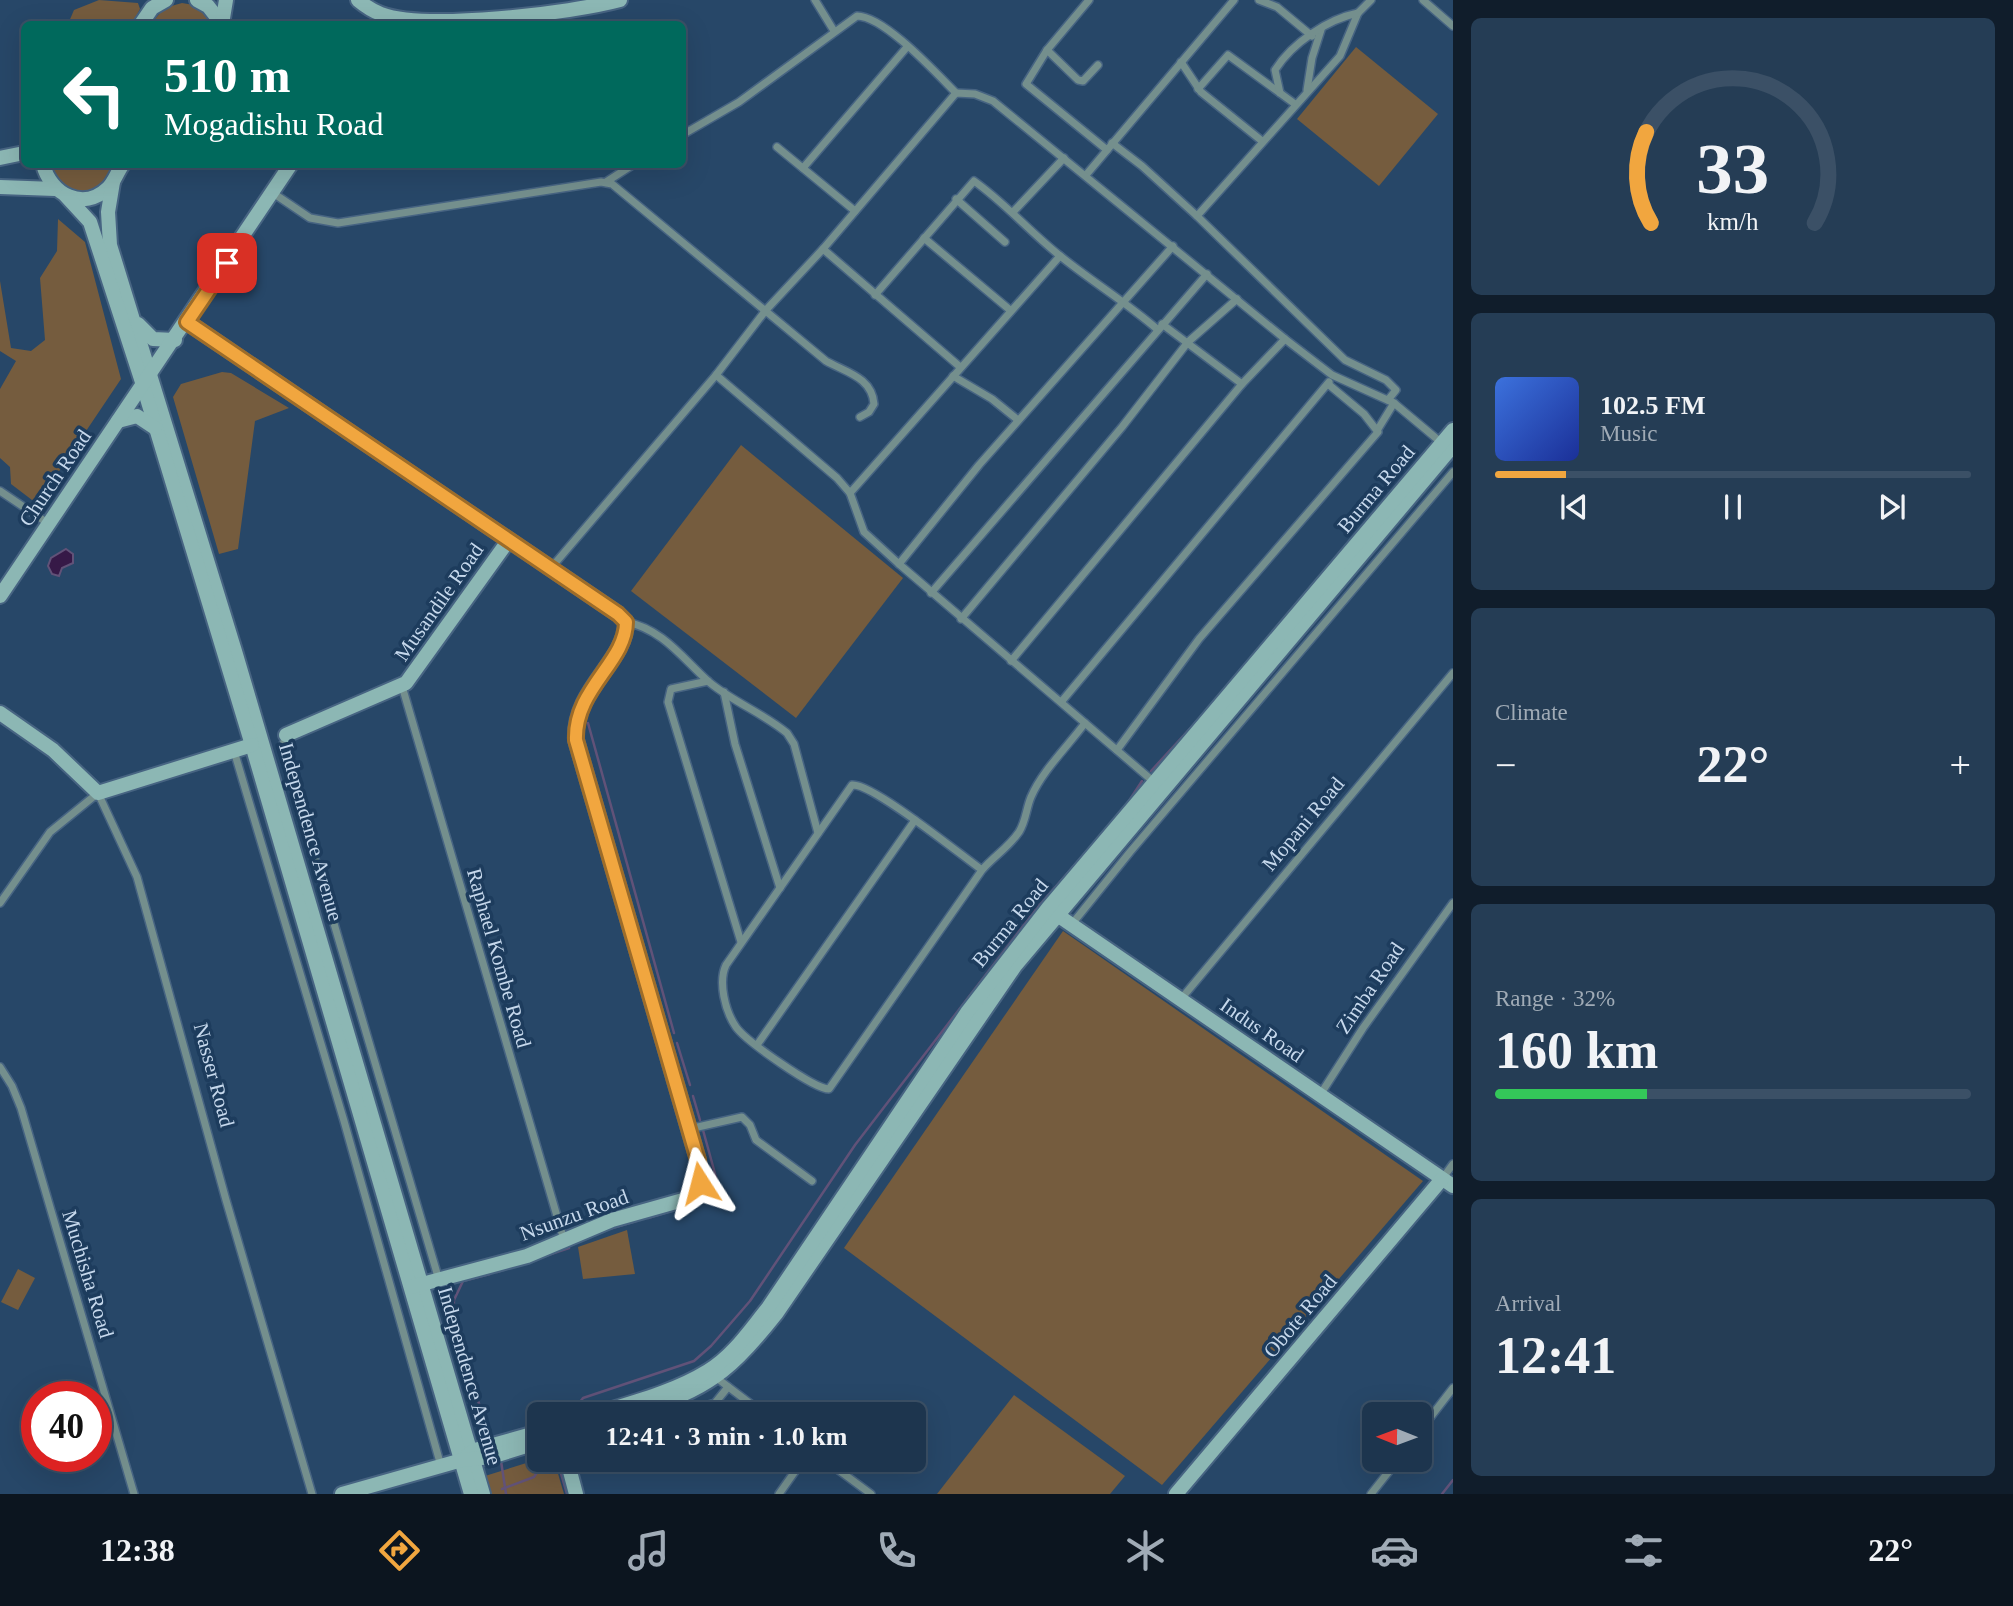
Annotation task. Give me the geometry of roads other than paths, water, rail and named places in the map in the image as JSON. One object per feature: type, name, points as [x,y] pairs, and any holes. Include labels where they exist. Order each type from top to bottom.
[{"type":"main road","points":[[143,21],[153,4],[166,0]]},
{"type":"main road","points":[[197,0],[208,6],[220,21]]},
{"type":"main road","points":[[222,21],[226,0]]},
{"type":"main road","points":[[358,0],[378,19],[396,21]]},
{"type":"main road","points":[[433,21],[620,0]]},
{"type":"main road","points":[[0,158],[21,154]]},
{"type":"main road","name":"Independence Avenue","points":[[44,168],[47,179],[90,222],[147,378],[468,1458],[483,1494]]},
{"type":"main road","name":"Church Road","points":[[0,596],[288,168]]},
{"type":"main road","points":[[0,187],[61,192],[76,199],[97,196],[119,170]]},
{"type":"main road","name":"Independence Avenue","points":[[119,170],[107,212],[110,245],[133,318],[156,429],[417,1286]]},
{"type":"main road","points":[[133,318],[153,339],[175,340]]},
{"type":"main road","points":[[187,322],[551,568],[626,622]]},
{"type":"main road","points":[[118,421],[137,416],[156,429]]},
{"type":"main road","name":"Burma Road","points":[[1052,911],[1450,448],[1453,430]]},
{"type":"main road","name":"Burma Road","points":[[666,1402],[718,1379],[749,1348],[776,1314],[1052,911],[1154,782],[1450,448]]},
{"type":"main road","name":"Musandile Road","points":[[286,736],[402,686],[437,644],[508,541]]},
{"type":"main road","name":"Nsunzu Road","points":[[417,1286],[527,1256],[693,1194],[701,1174],[576,740],[579,708],[624,636],[626,622]]},
{"type":"main road","name":"Nasser Road","points":[[0,713],[53,750],[98,793]]},
{"type":"main road","points":[[98,793],[252,745]]},
{"type":"main road","name":"Indus Road","points":[[1052,911],[1447,1183]]},
{"type":"main road","name":"Obote Road","points":[[1179,1493],[1447,1183]]},
{"type":"main road","name":"Burma Road","points":[[634,1402],[718,1379]]},
{"type":"main road","points":[[342,1494],[468,1458],[527,1436]]},
{"type":"main road","points":[[468,1458],[527,1445]]},
{"type":"main road","name":"Independence Avenue","points":[[468,1458],[471,1494]]},
{"type":"main road","points":[[570,1472],[576,1494]]},
{"type":"street","points":[[815,0],[834,31]]},
{"type":"street","points":[[1089,0],[1047,50],[1026,84],[1110,147],[1142,166],[1345,360],[1386,380],[1396,390],[1378,429],[1342,477],[1199,639],[1117,750]]},
{"type":"street","points":[[1086,175],[1234,0]]},
{"type":"street","points":[[1259,0],[1277,7],[1312,36]]},
{"type":"street","points":[[1197,216],[1340,56],[1359,13],[1371,0]]},
{"type":"street","points":[[1423,0],[1452,23]]},
{"type":"street","points":[[1280,93],[1276,68],[1301,42],[1337,18],[1359,13]]},
{"type":"street","points":[[686,133],[739,102],[853,18],[862,16],[872,20],[907,47],[956,93],[975,94],[993,101],[1208,274],[1284,339],[1332,374],[1391,401],[1450,448]]},
{"type":"street","points":[[1307,91],[1312,58],[1321,29]]},
{"type":"street","points":[[803,168],[907,47]]},
{"type":"street","points":[[1047,50],[1078,80],[1083,81],[1098,65]]},
{"type":"street","points":[[1198,89],[1227,55],[1295,104]]},
{"type":"street","points":[[1181,62],[1198,89],[1262,141]]},
{"type":"street","points":[[551,568],[716,375],[766,310],[823,249],[956,93]]},
{"type":"street","points":[[777,147],[855,211]]},
{"type":"street","points":[[1014,211],[1064,158]]},
{"type":"street","points":[[272,193],[304,215],[330,223],[606,183],[628,168]]},
{"type":"street","points":[[875,295],[974,181],[1014,211],[1060,256],[1159,327],[1188,342],[1241,384]]},
{"type":"street","points":[[606,183],[620,188],[826,362],[849,371],[863,382],[874,404],[869,412],[860,417]]},
{"type":"street","points":[[956,199],[1005,242]]},
{"type":"street","points":[[924,238],[1010,310]]},
{"type":"street","points":[[899,564],[1018,420],[1172,246]]},
{"type":"street","points":[[823,249],[959,366]]},
{"type":"street","points":[[850,493],[959,366],[1060,256]]},
{"type":"street","points":[[931,593],[1159,327],[1208,274]]},
{"type":"street","points":[[961,619],[1122,427],[1188,342],[1237,299]]},
{"type":"street","points":[[1011,661],[1241,384],[1284,339]]},
{"type":"street","points":[[1062,701],[1328,384],[1332,374]]},
{"type":"street","points":[[716,375],[827,468],[850,493],[864,532],[961,619],[1062,701],[1154,782]]},
{"type":"street","points":[[953,376],[992,399],[1018,420]]},
{"type":"street","points":[[1328,384],[1378,429]]},
{"type":"street","points":[[1072,924],[1453,472]]},
{"type":"street","points":[[0,491],[49,524]]},
{"type":"street","points":[[626,622],[646,629],[682,653],[708,681],[780,728],[791,739],[818,833]]},
{"type":"street","name":"Mopani Road","points":[[1181,999],[1453,673]]},
{"type":"street","points":[[708,681],[671,690],[667,702],[741,942]]},
{"type":"street","name":"Raphael Kombe Road","points":[[402,686],[564,1240]]},
{"type":"street","points":[[724,692],[736,744],[780,888]]},
{"type":"street","points":[[982,870],[915,820],[862,785],[855,784],[741,942],[723,972],[724,994],[736,1027],[757,1045],[806,1078],[829,1089],[982,870],[992,858],[1005,850],[1019,832],[1026,820],[1031,797],[1085,723]]},
{"type":"street","points":[[286,736],[281,742],[282,747],[439,1280]]},
{"type":"street","points":[[234,751],[341,1108],[441,1466]]},
{"type":"street","points":[[0,903],[50,832],[98,793]]},
{"type":"street","name":"Nasser Road","points":[[98,793],[137,877],[226,1200],[313,1494]]},
{"type":"street","points":[[757,1045],[915,820]]},
{"type":"street","name":"Zimba Road","points":[[1319,1096],[1377,1007],[1453,903]]},
{"type":"street","name":"Muchisha Road","points":[[0,1067],[21,1108],[134,1494]]},
{"type":"street","points":[[689,1129],[742,1118],[750,1125],[756,1140],[812,1181]]},
{"type":"street","name":"Obote Road","points":[[1447,1183],[1453,1164]]},
{"type":"street","points":[[715,1402],[718,1379]]},
{"type":"street","points":[[718,1379],[748,1402]]},
{"type":"street","points":[[1432,1415],[1453,1388]]},
{"type":"street","points":[[779,1494],[795,1472]]},
{"type":"street","points":[[841,1472],[871,1494]]},
{"type":"street","points":[[1371,1494],[1388,1472]]},
{"type":"waterway","points":[[1151,771],[1196,722]]},
{"type":"waterway","points":[[588,723],[674,1033]]},
{"type":"waterway","points":[[1125,807],[1142,781]]},
{"type":"waterway","points":[[580,1402],[583,1398],[694,1361],[711,1346],[750,1301],[855,1145],[1037,908],[1107,828]]},
{"type":"waterway","points":[[677,1043],[690,1085]]},
{"type":"waterway","points":[[693,1096],[700,1120]]},
{"type":"waterway","points":[[703,1130],[717,1181]]},
{"type":"waterway","points":[[648,1218],[694,1204]]},
{"type":"waterway","points":[[606,1230],[636,1221]]},
{"type":"waterway","points":[[497,1272],[569,1248]]},
{"type":"waterway","points":[[489,1435],[453,1322],[454,1300],[463,1281],[490,1274]]},
{"type":"waterway","points":[[501,1461],[506,1494]]},
{"type":"waterway","points":[[502,1489],[534,1477],[537,1472]]},
{"type":"waterway","points":[[561,1472],[567,1494]]},
{"type":"waterway","points":[[1442,1494],[1453,1480]]}]
